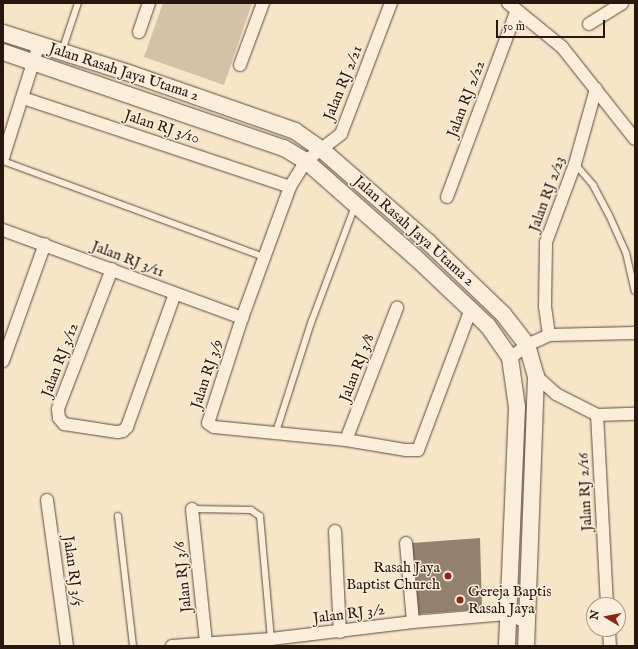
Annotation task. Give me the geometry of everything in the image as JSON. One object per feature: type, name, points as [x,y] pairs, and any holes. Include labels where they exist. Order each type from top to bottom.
[{"type":"street","points":[[139,32],[149,3]]},
{"type":"street","points":[[240,66],[263,3]]},
{"type":"street","name":"Jalan RJ 2/21","points":[[306,161],[340,134],[392,3]]},
{"type":"street","points":[[508,3],[516,12],[562,47],[635,139]]},
{"type":"street","points":[[589,24],[622,3]]},
{"type":"street","name":"Jalan RJ 2/22","points":[[447,197],[516,12]]},
{"type":"street","name":"Jalan Rasah Jaya Utama 2","points":[[3,33],[62,51],[295,131],[321,149],[486,295],[527,345],[536,376],[526,646]]},
{"type":"street","points":[[3,159],[39,44]]},
{"type":"street","name":"Jalan Rasah Jaya Utama 2","points":[[3,52],[284,148],[306,161],[488,326],[510,358],[515,380],[517,436],[506,646]]},
{"type":"street","name":"Jalan RJ 2/23","points":[[549,335],[545,307],[546,242],[575,164],[596,89]]},
{"type":"street","name":"Jalan RJ 3/10","points":[[23,98],[290,187]]},
{"type":"street","name":"Jalan RJ 3/9","points":[[306,161],[290,187],[242,318],[208,423],[214,427],[276,432],[346,440],[406,450],[418,450],[471,309]]},
{"type":"street","name":"Jalan RJ 3/11","points":[[3,230],[45,244],[242,318]]},
{"type":"street","points":[[3,361],[45,244]]},
{"type":"street","name":"Jalan RJ 3/12","points":[[112,269],[58,409],[59,418],[64,424],[117,432],[124,431],[127,427],[175,294]]},
{"type":"street","name":"Jalan RJ 3/8","points":[[346,440],[397,308]]},
{"type":"street","points":[[510,358],[527,345],[549,335],[635,333]]},
{"type":"street","points":[[536,376],[556,394],[597,415],[635,414]]},
{"type":"street","name":"Jalan RJ 2/16","points":[[597,415],[607,597]]},
{"type":"street","name":"Jalan RJ 3/5","points":[[47,500],[67,646]]},
{"type":"street","name":"Jalan RJ 3/6","points":[[192,509],[206,642]]},
{"type":"street","points":[[335,531],[340,632]]},
{"type":"street","points":[[406,543],[413,622]]},
{"type":"street","name":"Jalan RJ 3/2","points":[[172,646],[206,642],[271,639],[340,632],[413,622],[507,614],[528,623]]},
{"type":"lane","points":[[62,51],[78,3]]},
{"type":"lane","points":[[3,159],[264,257]]},
{"type":"lane","points":[[575,164],[593,185],[609,215],[626,253],[635,291]]},
{"type":"lane","points":[[276,432],[311,323],[356,205]]},
{"type":"lane","points":[[192,509],[251,510],[260,516],[271,639]]},
{"type":"lane","points":[[118,516],[133,646]]},
{"type":"shaded area","points":[[163,3],[252,3],[224,85],[144,57]]},
{"type":"building","name":"Rasah Jaya Baptist Church","points":[[480,538],[482,609],[418,614],[412,543]]},
{"type":"place","name":"Rasah Jaya Baptist Church","points":[[448,576]]},
{"type":"place","name":"Gereja Baptis Rasah Jaya","points":[[460,600]]}]
